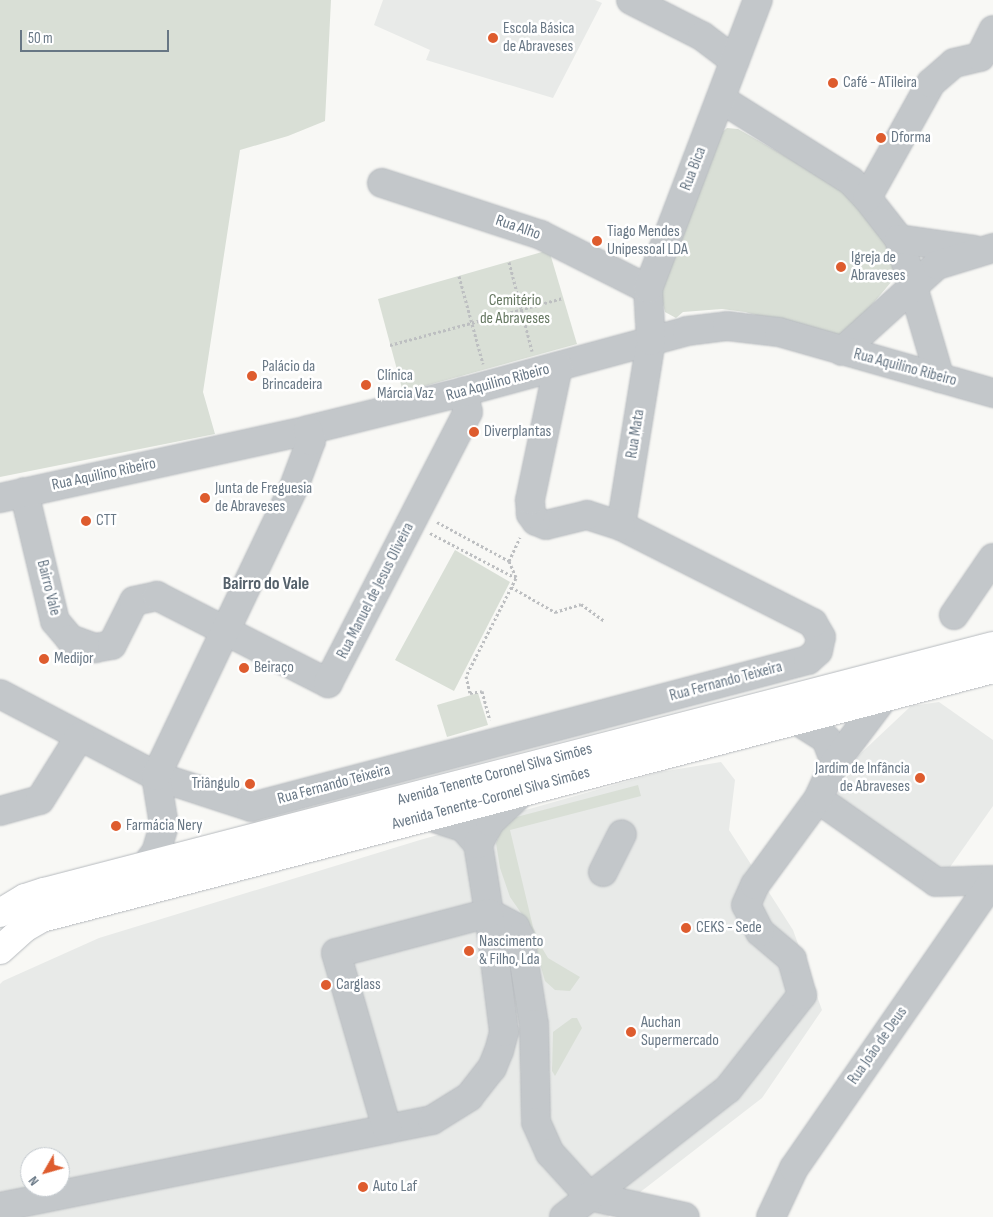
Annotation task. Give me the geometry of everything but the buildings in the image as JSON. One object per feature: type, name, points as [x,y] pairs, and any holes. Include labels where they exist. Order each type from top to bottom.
[{"type":"main road","name":"Avenida Tenente Coronel Silva Simões","points":[[0,913],[25,898],[993,646]]},
{"type":"main road","name":"Avenida Tenente-Coronel Silva Simões","points":[[0,950],[23,929],[42,918],[993,669]]},
{"type":"street","points":[[631,0],[702,36],[735,61]]},
{"type":"street","name":"Rua Bica","points":[[650,341],[648,290],[758,0]]},
{"type":"street","points":[[867,198],[932,83],[954,63],[987,62],[993,30]]},
{"type":"street","points":[[720,99],[851,181],[900,239],[940,378]]},
{"type":"street","name":"Rua Alho","points":[[382,183],[541,235],[648,290]]},
{"type":"street","points":[[900,239],[987,249]]},
{"type":"street","points":[[842,351],[937,265],[987,249]]},
{"type":"street","name":"Rua Aquilino Ribeiro","points":[[12,495],[308,430],[463,392],[650,341],[727,326],[779,332],[993,393]]},
{"type":"street","name":"Rua Mata","points":[[621,526],[650,341]]},
{"type":"street","points":[[531,514],[530,500],[558,367]]},
{"type":"street","name":"Rua Manuel de Jesus Oliveira","points":[[224,629],[328,683],[468,412],[463,392]]},
{"type":"street","points":[[146,866],[156,852],[164,825],[156,776],[224,629],[295,484],[311,441],[308,430]]},
{"type":"street","name":"Bairro Vale","points":[[12,495],[55,621],[70,639],[95,648],[112,645],[134,601],[157,596],[224,629]]},
{"type":"street","name":"Rua Fernando Teixeira","points":[[0,694],[156,776],[251,807],[808,660],[818,651],[821,637],[813,623],[621,526],[587,514],[546,525],[536,521],[531,514]]},
{"type":"street","points":[[954,615],[993,558]]},
{"type":"street","points":[[564,1217],[728,1089],[802,995],[792,959],[760,932],[746,905],[755,885],[818,799],[835,762],[886,696]]},
{"type":"street","points":[[796,720],[826,739],[835,762]]},
{"type":"street","points":[[0,811],[40,800],[80,736]]},
{"type":"street","points":[[478,844],[490,822],[523,791]]},
{"type":"street","points":[[818,799],[936,882],[993,881]]},
{"type":"street","points":[[0,1207],[432,1120],[468,1097],[492,1068],[504,1032],[489,913],[478,844],[464,828],[428,816]]},
{"type":"street","points":[[164,825],[195,853]]},
{"type":"street","points":[[603,872],[622,834]]},
{"type":"street","name":"Rua João de Deus","points":[[771,1217],[794,1168],[993,881]]},
{"type":"street","points":[[387,1129],[336,953],[489,913],[514,927],[520,937],[534,1024],[536,1122],[550,1153],[589,1196],[685,1217]]},
{"type":"path","points":[[509,262],[533,356]]},
{"type":"path","points":[[459,276],[484,370]]},
{"type":"path","points":[[390,345],[563,298]]},
{"type":"path","points":[[509,561],[531,514]]},
{"type":"path","points":[[414,516],[509,561],[516,578]]},
{"type":"path","points":[[414,516],[516,578]]},
{"type":"path","points":[[496,742],[482,690],[470,693],[466,676],[516,578]]},
{"type":"path","points":[[511,587],[555,612],[581,604],[604,621]]},
{"type":"shaded area","name":"Escola Básica de Abraveses","points":[[383,0],[595,0],[602,3],[553,98],[426,60],[430,50],[374,25]]},
{"type":"shaded area","name":"Jardim de Infância de Abraveses","points":[[939,702],[993,740],[993,806],[943,877],[835,799],[858,756],[911,706]]},
{"type":"shaded area","points":[[721,762],[735,780],[729,830],[793,930],[822,1010],[762,1098],[608,1217],[0,1217],[0,984],[3,981],[99,938],[420,840],[660,772]]},
{"type":"green space","points":[[0,0],[331,0],[325,121],[288,136],[240,150],[203,392],[215,434],[0,477]]},
{"type":"green space","points":[[727,128],[738,129],[840,187],[887,238],[894,262],[892,281],[849,332],[837,337],[745,312],[722,309],[683,312],[676,318],[665,312],[660,293],[719,135]]},
{"type":"green space","name":"Cemitério de Abraveses","points":[[549,250],[577,344],[403,392],[378,299]]},
{"type":"green space","points":[[455,550],[510,582],[454,691],[395,660]]},
{"type":"green space","points":[[478,693],[488,725],[447,737],[437,705]]},
{"type":"green space","points":[[638,785],[641,796],[510,830],[533,927],[542,948],[548,958],[580,977],[570,991],[555,990],[545,981],[528,923],[510,897],[500,868],[496,843],[505,820]]},
{"type":"green space","points":[[572,1018],[577,1018],[582,1028],[555,1076],[552,1071],[553,1032]]},
{"type":"place","name":"Escola Básica de Abraveses","points":[[493,38]]},
{"type":"place","name":"Café - ATileira","points":[[833,83]]},
{"type":"place","name":"Dforma","points":[[881,138]]},
{"type":"place","name":"Tiago Mendes Unipessoal LDA","points":[[597,241]]},
{"type":"place","name":"Igreja de Abraveses","points":[[841,267]]},
{"type":"place","name":"Palácio da Brincadeira","points":[[252,376]]},
{"type":"place","name":"Clínica Márcia Vaz","points":[[366,385]]},
{"type":"place","name":"Diverplantas","points":[[474,432]]},
{"type":"place","name":"Junta de Freguesia de Abraveses","points":[[205,498]]},
{"type":"place","name":"CTT","points":[[86,521]]},
{"type":"place","name":"Medijor","points":[[44,659]]},
{"type":"place","name":"Beiraço","points":[[244,668]]},
{"type":"place","name":"Jardim de Infância de Abraveses","points":[[920,778]]},
{"type":"place","name":"Triângulo","points":[[250,784]]},
{"type":"place","name":"Farmácia Nery","points":[[116,826]]},
{"type":"place","name":"CEKS - Sede","points":[[686,928]]},
{"type":"place","name":"Nascimento & Filho, Lda","points":[[469,951]]},
{"type":"place","name":"Carglass","points":[[326,985]]},
{"type":"place","name":"Auchan Supermercado","points":[[631,1032]]},
{"type":"place","name":"Auto Laf","points":[[363,1187]]},
{"type":"district","name":"Bairro do Vale","points":[[266,584]]}]
